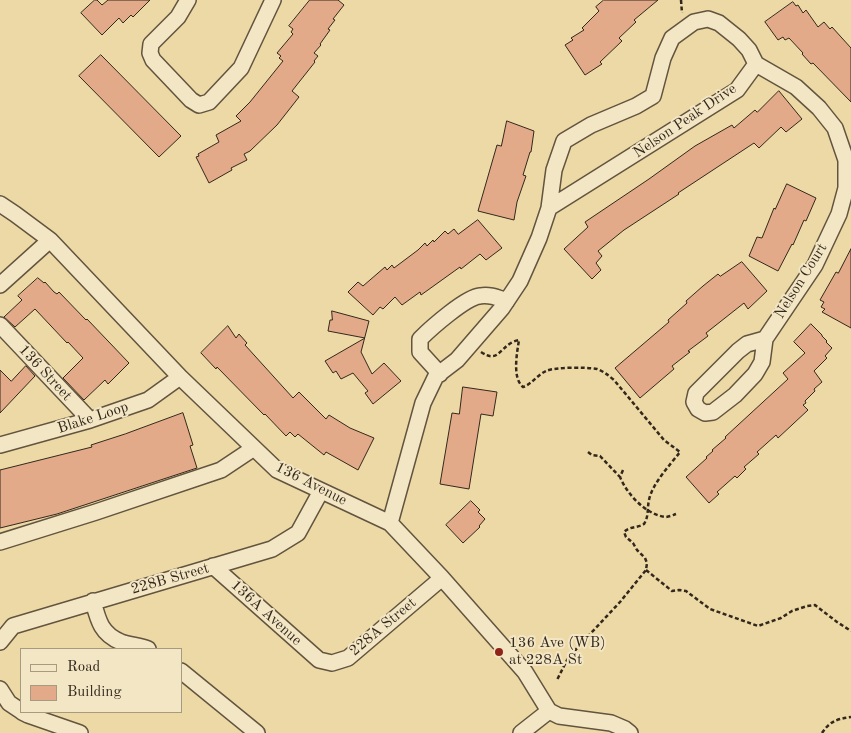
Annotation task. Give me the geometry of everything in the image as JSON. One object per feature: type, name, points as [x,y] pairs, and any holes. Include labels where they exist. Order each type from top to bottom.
[{"type":"street","points":[[188,0],[178,17],[151,44],[150,52],[153,60],[191,100],[199,105],[209,102],[241,68],[273,0]]},
{"type":"street","points":[[390,523],[422,403],[436,376],[457,360],[502,308],[520,281],[539,238],[549,208],[554,170],[564,141],[590,125],[636,106],[653,96],[663,58],[672,38],[694,22],[708,19],[720,23],[749,50],[756,64]]},
{"type":"street","name":"Nelson Peak Drive","points":[[549,208],[737,90],[756,64]]},
{"type":"street","name":"Nelson Court","points":[[756,64],[796,87],[819,108],[835,128],[846,160],[846,188],[839,214],[815,265],[765,339],[762,362],[755,374],[735,395],[713,412],[705,413],[698,409],[694,402],[696,393],[738,351],[747,344],[765,339]]},
{"type":"street","name":"136 Avenue","points":[[0,204],[50,240],[180,377],[276,470],[390,523],[442,578],[525,672],[549,710]]},
{"type":"street","points":[[0,285],[50,240]]},
{"type":"street","points":[[440,374],[420,352],[420,339],[466,302],[478,296],[490,295],[507,301]]},
{"type":"street","name":"136 Street","points":[[0,325],[90,420]]},
{"type":"street","name":"Blake Loop","points":[[0,445],[90,420],[148,400],[180,377]]},
{"type":"street","points":[[0,542],[221,470],[254,448]]},
{"type":"street","name":"228B Street","points":[[0,642],[13,626],[272,549],[298,533],[321,491]]},
{"type":"street","name":"136A Avenue","points":[[213,566],[319,660]]},
{"type":"street","name":"228A Street","points":[[319,660],[332,663],[348,658],[442,578]]},
{"type":"street","points":[[93,601],[99,623],[106,633],[121,642],[144,648]]},
{"type":"street","points":[[182,672],[257,733]]},
{"type":"street","points":[[0,689],[9,703],[20,710]]},
{"type":"street","points":[[521,733],[549,710],[559,716],[611,723],[630,733]]},
{"type":"street","points":[[25,713],[80,733]]},
{"type":"path","points":[[481,352],[493,357],[511,342],[519,340],[516,373],[519,383],[523,387],[531,383],[543,372],[551,369],[586,368],[605,372],[614,380],[664,440],[680,452],[652,491],[644,524],[626,530],[624,534],[645,558],[647,563],[646,570],[620,602],[567,660],[557,680]]},
{"type":"path","points":[[588,452],[592,455],[600,456],[620,477],[629,494],[648,512],[667,517],[676,514]]},
{"type":"path","points":[[620,477],[623,470]]},
{"type":"path","points":[[646,570],[672,591],[686,591],[710,609],[758,626],[781,618],[792,611],[815,605],[851,631]]},
{"type":"path","points":[[822,733],[827,725],[839,718],[851,717]]},
{"type":"building","points":[[95,0],[102,5],[108,0],[150,0],[133,17],[131,15],[123,23],[119,18],[102,35],[81,13]]},
{"type":"building","points":[[310,0],[338,0],[344,5],[333,19],[335,20],[328,29],[330,30],[314,53],[318,56],[315,62],[292,91],[299,97],[277,125],[250,151],[244,154],[247,160],[209,183],[196,157],[219,142],[216,135],[241,121],[236,116],[250,102],[283,61],[277,53],[293,34],[291,32],[293,29],[289,26]]},
{"type":"building","points":[[604,0],[658,0],[634,20],[636,22],[619,38],[622,41],[600,62],[602,64],[585,75],[565,45],[573,40],[571,38],[584,30],[582,28],[599,11],[596,7]]},
{"type":"building","points":[[793,2],[796,6],[798,5],[803,13],[806,10],[818,27],[824,22],[830,29],[832,27],[851,48],[851,102],[813,63],[811,64],[789,38],[785,40],[783,37],[778,40],[765,22]]},
{"type":"building","points":[[101,55],[181,136],[159,157],[79,76]]},
{"type":"building","points":[[779,91],[802,119],[786,132],[781,127],[759,148],[754,143],[624,230],[598,251],[602,256],[596,263],[601,270],[592,279],[564,249],[588,227],[585,222],[695,146],[732,125],[734,128],[755,110],[757,112]]},
{"type":"building","points":[[507,121],[534,131],[531,152],[523,175],[526,176],[517,202],[514,220],[478,211],[497,145],[501,146]]},
{"type":"building","points":[[787,184],[816,198],[806,221],[804,220],[793,245],[778,271],[749,256],[757,237],[762,238],[774,208]]},
{"type":"building","points":[[478,220],[502,248],[486,260],[480,254],[421,295],[420,292],[402,305],[395,297],[383,309],[380,307],[373,315],[348,292],[358,282],[363,286],[385,267],[387,270],[392,265],[394,268],[425,243],[427,246],[433,240],[434,242],[445,231],[448,234],[454,229],[458,234]]},
{"type":"building","points":[[851,249],[851,328],[822,312],[825,309],[821,307],[824,302],[820,300]]},
{"type":"building","points":[[742,262],[767,291],[748,309],[744,303],[706,333],[708,336],[688,351],[690,352],[672,366],[674,369],[640,398],[615,368],[669,322],[668,320],[703,286],[718,274],[720,276]]},
{"type":"building","points":[[38,278],[57,294],[59,292],[129,363],[108,384],[105,380],[84,400],[63,378],[83,358],[68,342],[35,309],[15,327],[4,317],[22,300],[18,296]]},
{"type":"building","points":[[332,311],[369,321],[365,338],[328,331],[330,320],[332,320]]},
{"type":"building","points":[[811,324],[832,348],[825,356],[827,358],[814,371],[822,382],[814,389],[815,391],[803,405],[808,410],[778,438],[776,435],[757,452],[759,454],[744,467],[746,469],[717,492],[719,494],[709,503],[686,477],[707,458],[725,437],[788,379],[783,373],[805,353],[794,342]]},
{"type":"building","points":[[228,326],[236,338],[239,334],[247,343],[245,345],[293,398],[299,392],[326,419],[329,415],[350,428],[374,438],[358,470],[326,452],[324,455],[298,434],[295,437],[290,432],[286,436],[201,353]]},
{"type":"building","points":[[365,338],[361,352],[372,374],[384,363],[401,381],[373,404],[365,393],[368,391],[353,373],[341,379],[336,371],[333,373],[325,361]]},
{"type":"building","points":[[26,366],[35,376],[0,413],[0,370],[11,381]]},
{"type":"building","points":[[463,387],[497,392],[493,416],[481,414],[469,489],[440,484],[452,413],[459,414]]},
{"type":"building","points":[[183,413],[193,445],[190,446],[197,468],[57,514],[0,528],[0,470],[92,447],[91,445]]},
{"type":"building","points":[[471,501],[480,510],[478,512],[485,519],[480,527],[463,543],[446,525]]},
{"type":"place","name":"136 Ave (WB) at 228A St","points":[[499,652]]}]
